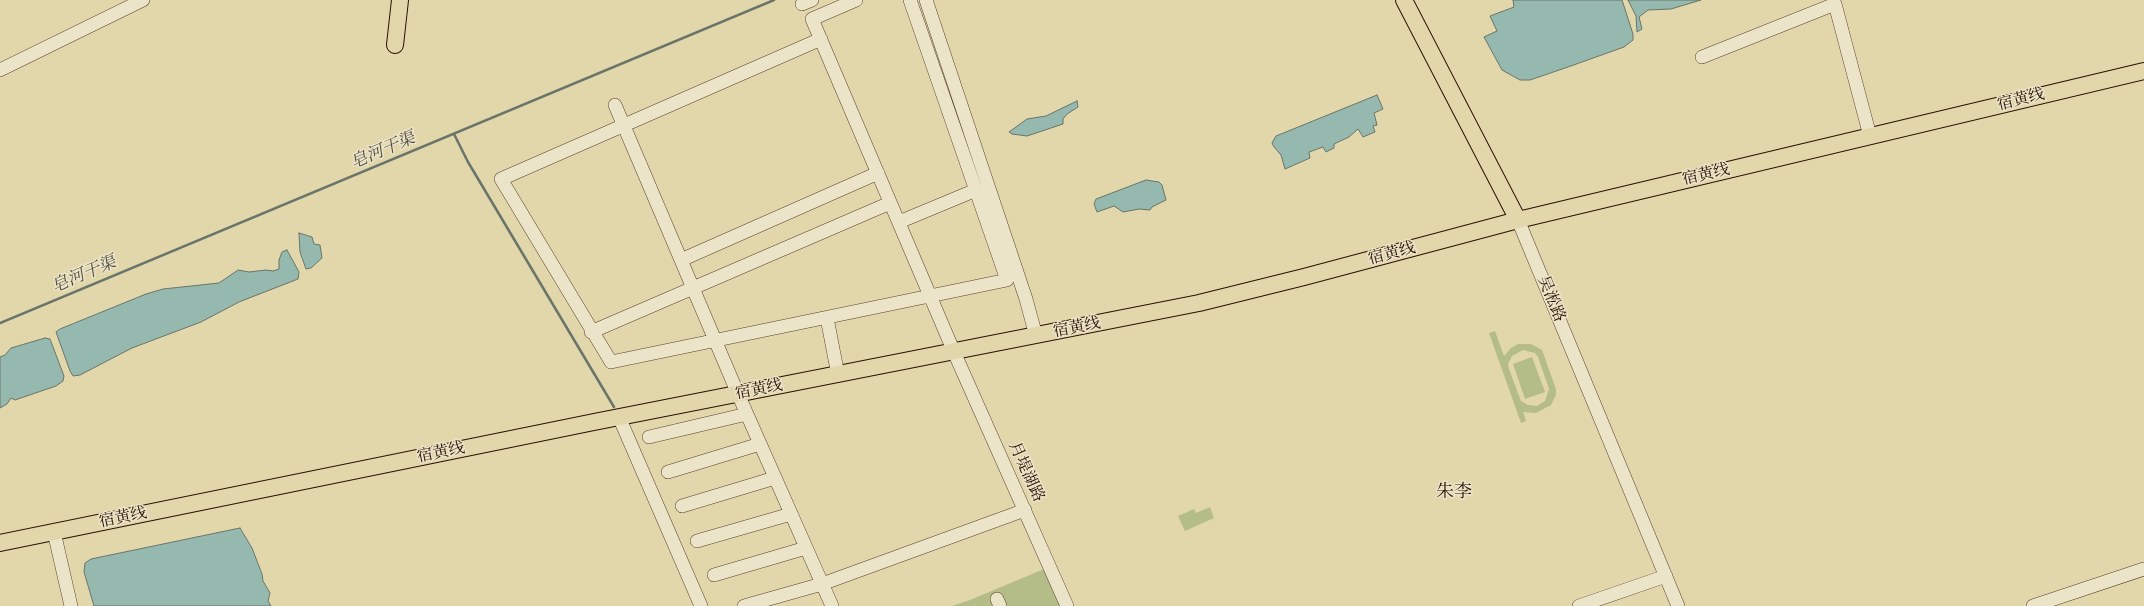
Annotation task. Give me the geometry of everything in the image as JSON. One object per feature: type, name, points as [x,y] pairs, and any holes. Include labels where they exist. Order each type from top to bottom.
[{"type":"main road","points":[[400,0],[400,44],[410,0]]},
{"type":"main road","name":"吴淞路","points":[[1404,0],[1518,220]]},
{"type":"main road","name":"宿黄线","points":[[0,544],[619,417],[1199,303],[1304,277],[1518,220],[2144,71]]},
{"type":"street","points":[[0,70],[142,0]]},
{"type":"street","name":"月堤湖路","points":[[856,0],[812,19],[954,352],[1067,606]]},
{"type":"street","points":[[910,0],[978,183],[1026,299],[1036,336]]},
{"type":"street","points":[[821,39],[623,124],[501,179],[608,360],[614,363],[1007,280],[926,0]]},
{"type":"street","points":[[1702,57],[1835,4],[1870,136]]},
{"type":"street","points":[[615,105],[746,414],[832,606]]},
{"type":"street","points":[[681,260],[878,173]]},
{"type":"street","points":[[899,222],[978,183]]},
{"type":"street","points":[[591,332],[890,203]]},
{"type":"street","name":"吴淞路","points":[[1518,220],[1678,606]]},
{"type":"street","points":[[828,318],[838,375]]},
{"type":"street","points":[[649,437],[746,414]]},
{"type":"street","points":[[619,417],[701,606]]},
{"type":"street","points":[[668,472],[760,444]]},
{"type":"street","points":[[682,506],[775,478]]},
{"type":"street","points":[[744,606],[822,584],[1024,510]]},
{"type":"street","points":[[697,541],[791,514]]},
{"type":"street","points":[[54,532],[71,606]]},
{"type":"street","points":[[714,575],[806,548]]},
{"type":"street","points":[[2033,606],[2144,569]]},
{"type":"street","points":[[1579,606],[1666,576]]},
{"type":"green space","points":[[1495,331],[1504,356],[1511,348],[1518,344],[1531,344],[1542,350],[1556,389],[1556,395],[1551,405],[1536,413],[1523,412],[1526,421],[1521,423],[1489,333]],"holes":[[[1523,350],[1535,353],[1538,357],[1549,389],[1545,401],[1537,406],[1528,405],[1521,401],[1508,364],[1512,356]]]},
{"type":"green space","points":[[1532,357],[1545,392],[1525,399],[1513,364]]},
{"type":"green space","points":[[1210,507],[1214,518],[1185,531],[1178,516],[1194,509],[1196,513]]},
{"type":"green space","points":[[1044,569],[1060,606],[952,606],[970,600]]},
{"type":"water","points":[[1513,0],[1622,0],[1633,34],[1633,40],[1624,47],[1568,67],[1530,80],[1520,80],[1502,70],[1484,37],[1497,31],[1490,16],[1514,7]]},
{"type":"water","points":[[1628,0],[1701,0],[1671,9],[1648,10],[1639,17],[1642,29],[1637,32],[1636,16]]},
{"type":"water","points":[[1377,95],[1383,109],[1374,113],[1377,125],[1373,126],[1375,132],[1363,137],[1358,129],[1349,137],[1334,144],[1334,148],[1326,152],[1323,147],[1309,152],[1310,158],[1285,169],[1281,155],[1272,143],[1276,136]]},
{"type":"water","points":[[1077,101],[1078,107],[1067,114],[1063,119],[1063,124],[1027,136],[1012,134],[1009,132],[1027,119],[1046,116]]},
{"type":"water","points":[[1146,180],[1159,182],[1162,185],[1166,200],[1152,207],[1150,210],[1139,209],[1123,212],[1114,206],[1097,212],[1094,204],[1096,199]]},
{"type":"water","points":[[299,233],[312,237],[314,244],[320,245],[322,258],[311,268],[306,269],[300,252]]},
{"type":"water","points":[[287,250],[299,272],[298,279],[239,302],[201,322],[132,348],[80,375],[73,376],[70,371],[56,332],[60,329],[146,294],[163,289],[219,283],[238,270],[249,272],[266,270],[273,271],[279,269],[279,260],[282,252]]},
{"type":"water","points":[[45,338],[50,339],[64,376],[63,381],[56,386],[15,400],[11,398],[7,404],[0,408],[0,357],[5,355],[11,348]]},
{"type":"water","points":[[240,528],[252,548],[262,574],[263,581],[270,593],[268,601],[271,606],[94,606],[84,572],[85,563],[91,559]]},
{"type":"waterway","name":"皂河干渠","points":[[0,323],[774,0]]},
{"type":"waterway","points":[[454,134],[468,162],[614,407]]},
{"type":"district","name":"朱李","points":[[1454,493]]}]
